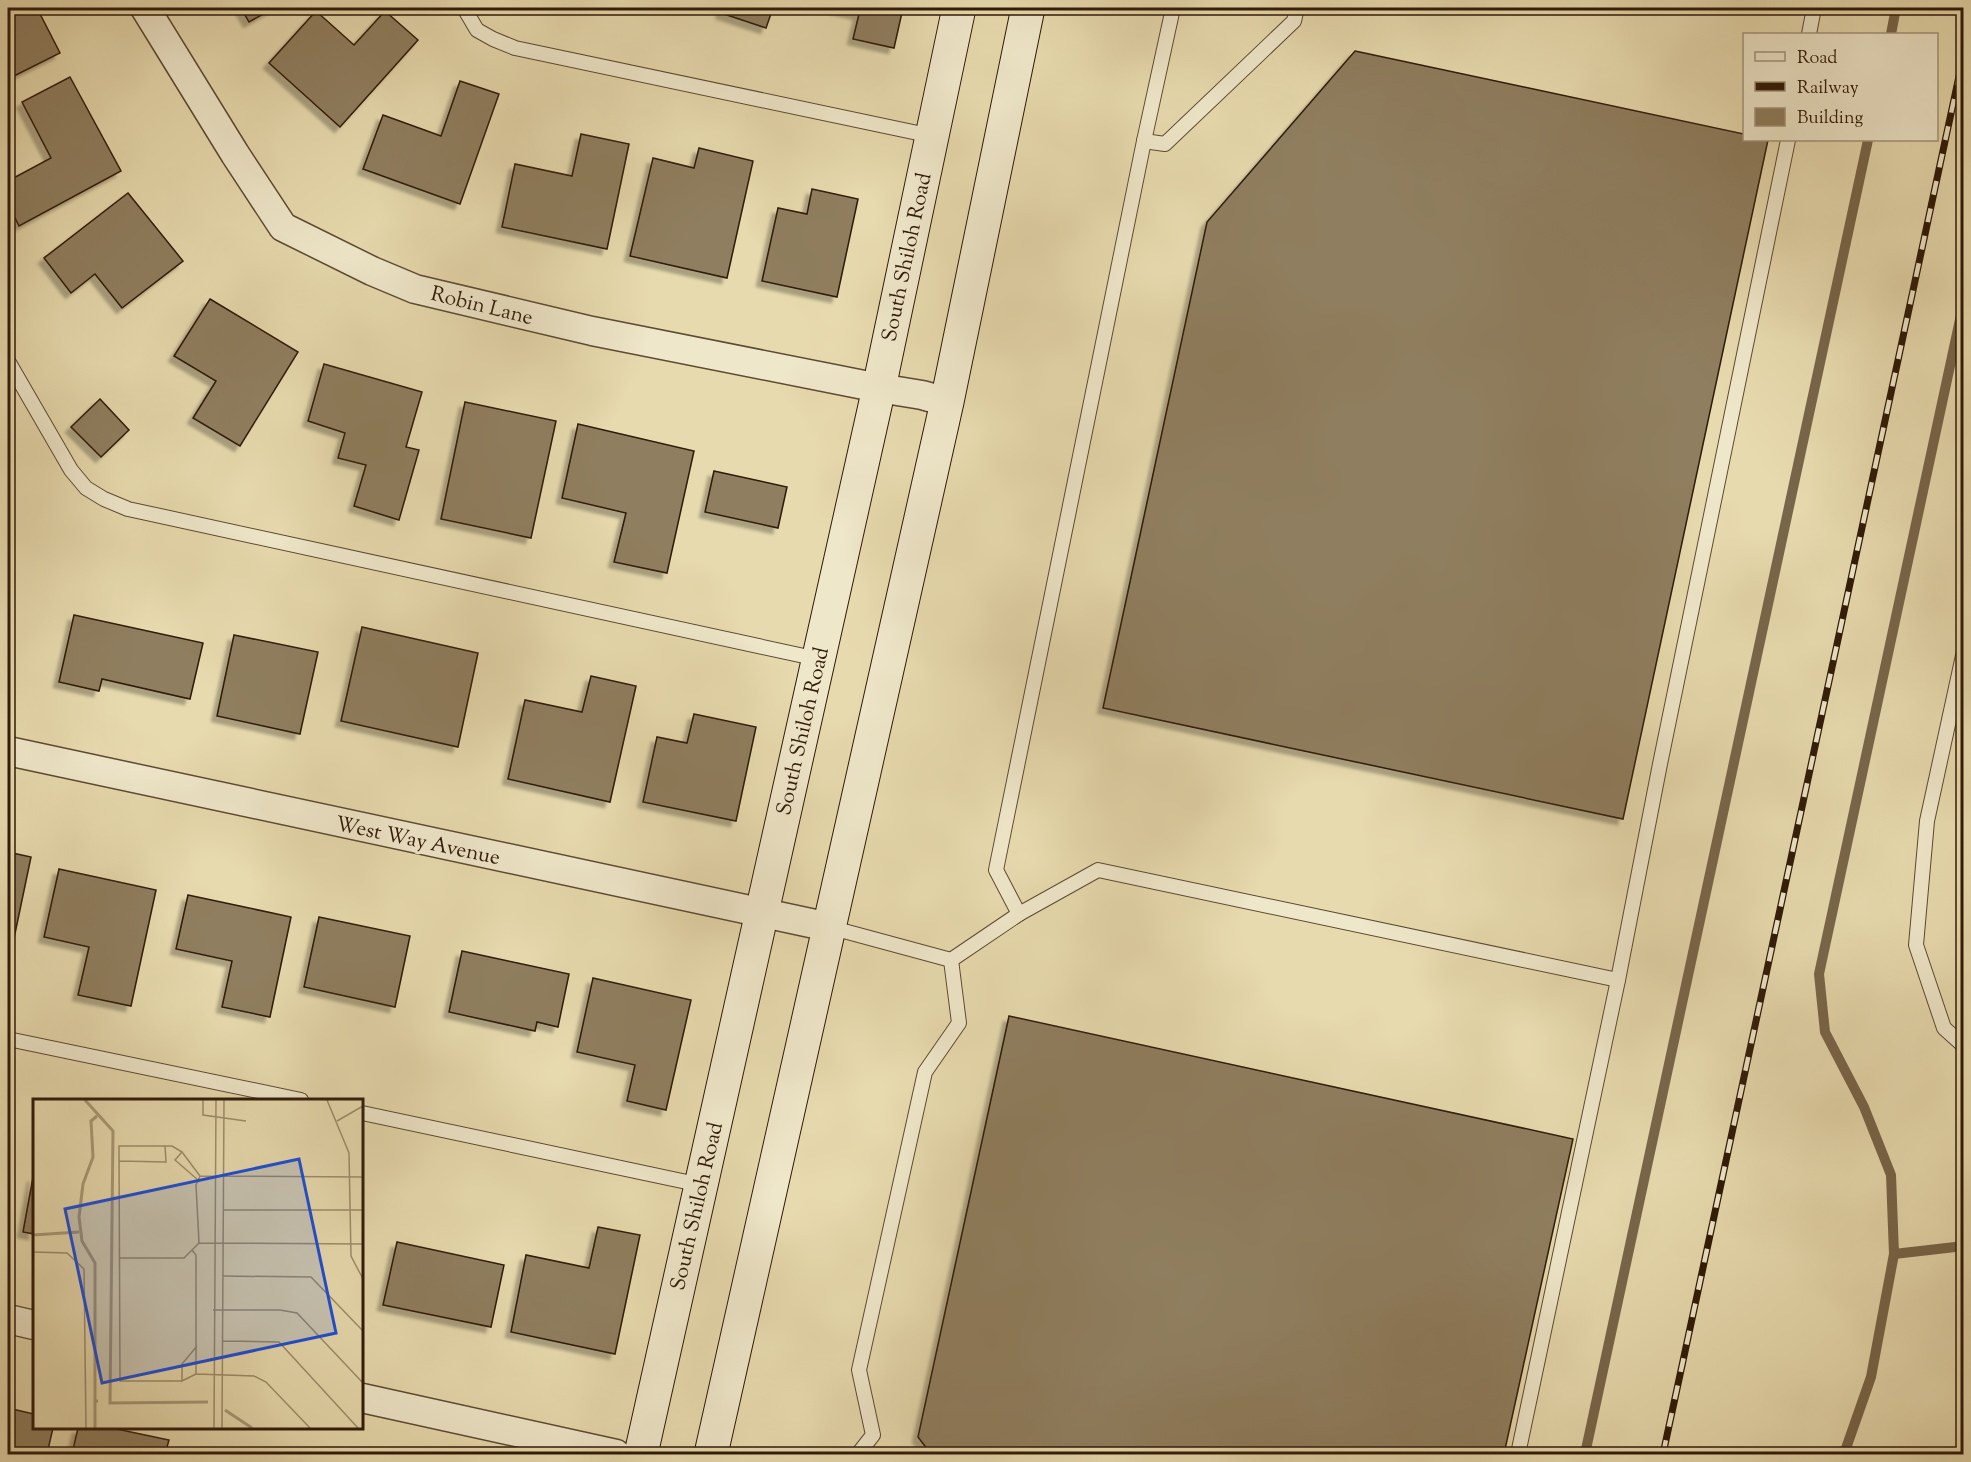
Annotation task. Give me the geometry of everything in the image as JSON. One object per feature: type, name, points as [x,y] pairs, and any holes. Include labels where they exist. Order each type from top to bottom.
[{"type":"main road","name":"South Shiloh Road","points":[[640,1455],[879,388],[960,8]]},
{"type":"main road","points":[[711,1455],[947,402],[1028,8]]},
{"type":"street","name":"Robin Lane","points":[[145,8],[283,228],[415,289],[592,331],[922,395],[947,402]]},
{"type":"street","name":"West Way Avenue","points":[[8,751],[829,927]]},
{"type":"street","points":[[8,1319],[33,1325]]},
{"type":"street","points":[[363,1398],[616,1455]]},
{"type":"lane","points":[[464,8],[477,30],[515,48],[932,136]]},
{"type":"lane","points":[[1019,914],[996,870],[1173,8]]},
{"type":"lane","points":[[1144,141],[1165,144],[1294,21],[1297,8]]},
{"type":"lane","points":[[1809,33],[1815,8]]},
{"type":"lane","points":[[1518,1455],[1618,980],[1662,753],[1788,141]]},
{"type":"lane","points":[[8,361],[71,470],[86,488],[128,509],[818,659]]},
{"type":"lane","points":[[1964,651],[1927,821],[1916,945],[1944,1028],[1964,1046]]},
{"type":"lane","points":[[829,927],[951,960],[1019,914],[1098,870],[1618,980]]},
{"type":"lane","points":[[858,1455],[873,1435],[859,1370],[925,1072],[959,1023],[951,960]]},
{"type":"lane","points":[[8,1038],[292,1099]]},
{"type":"lane","points":[[363,1113],[701,1185]]},
{"type":"building","points":[[8,8],[37,8],[60,53],[8,79]]},
{"type":"building","points":[[241,8],[274,8],[249,22]]},
{"type":"building","points":[[723,8],[773,8],[766,28],[721,13]]},
{"type":"building","points":[[834,8],[903,8],[894,48],[853,39],[859,14]]},
{"type":"building","points":[[316,11],[354,45],[385,11],[418,40],[340,127],[269,63]]},
{"type":"building","points":[[1355,51],[1743,134],[1743,141],[1768,141],[1623,819],[1103,708],[1207,222]]},
{"type":"building","points":[[70,77],[121,171],[19,226],[8,204],[8,181],[51,158],[22,102]]},
{"type":"building","points":[[460,81],[499,94],[460,204],[363,169],[383,115],[441,136]]},
{"type":"building","points":[[581,134],[629,144],[607,249],[502,227],[515,164],[572,176]]},
{"type":"building","points":[[699,148],[753,161],[727,278],[630,256],[653,158],[694,168]]},
{"type":"building","points":[[812,189],[858,199],[837,297],[762,281],[778,208],[807,214]]},
{"type":"building","points":[[128,193],[183,261],[122,308],[95,274],[71,293],[44,258]]},
{"type":"building","points":[[210,299],[298,352],[240,446],[193,418],[216,381],[174,356]]},
{"type":"building","points":[[324,364],[422,392],[406,447],[419,450],[399,520],[354,506],[366,465],[338,458],[345,433],[308,421]]},
{"type":"building","points":[[100,399],[129,430],[101,457],[71,427]]},
{"type":"building","points":[[465,402],[556,421],[531,538],[441,519]]},
{"type":"building","points":[[578,424],[694,451],[667,573],[614,562],[626,513],[562,498]]},
{"type":"building","points":[[714,471],[787,487],[778,528],[705,512]]},
{"type":"building","points":[[74,615],[203,643],[190,699],[102,679],[99,691],[59,682]]},
{"type":"building","points":[[362,627],[478,653],[458,747],[341,721]]},
{"type":"building","points":[[234,635],[318,652],[300,734],[217,716]]},
{"type":"building","points":[[591,676],[636,686],[610,802],[508,779],[525,700],[582,712]]},
{"type":"building","points":[[694,714],[756,727],[736,821],[643,802],[657,737],[687,743]]},
{"type":"building","points":[[8,852],[31,857],[8,967]]},
{"type":"building","points":[[59,869],[156,890],[131,1006],[78,995],[89,947],[44,937]]},
{"type":"building","points":[[188,895],[291,917],[270,1017],[222,1007],[232,961],[176,949]]},
{"type":"building","points":[[319,917],[410,936],[395,1007],[304,987]]},
{"type":"building","points":[[462,951],[569,974],[558,1027],[537,1022],[535,1031],[449,1012]]},
{"type":"building","points":[[593,978],[691,1000],[666,1110],[627,1101],[635,1065],[577,1052]]},
{"type":"building","points":[[1009,1016],[1573,1139],[1504,1454],[931,1454],[918,1437]]},
{"type":"building","points":[[33,1177],[33,1234],[23,1232]]},
{"type":"building","points":[[598,1227],[640,1235],[615,1354],[511,1332],[526,1255],[589,1268]]},
{"type":"building","points":[[397,1242],[504,1265],[491,1327],[383,1305]]},
{"type":"building","points":[[8,1408],[33,1414],[33,1429],[53,1429],[47,1454],[8,1454]]},
{"type":"building","points":[[78,1429],[117,1429],[169,1440],[165,1454],[72,1454]]},
{"type":"waterway","points":[[1891,33],[1896,8]]},
{"type":"waterway","points":[[1585,1454],[1868,141]]},
{"type":"waterway","points":[[1844,1454],[1871,1377],[1894,1254],[1891,1175],[1864,1107],[1825,1032],[1819,974],[1964,301]]},
{"type":"waterway","points":[[1894,1254],[1964,1246]]},
{"type":"railway","points":[[1663,1454],[1964,53]]}]
